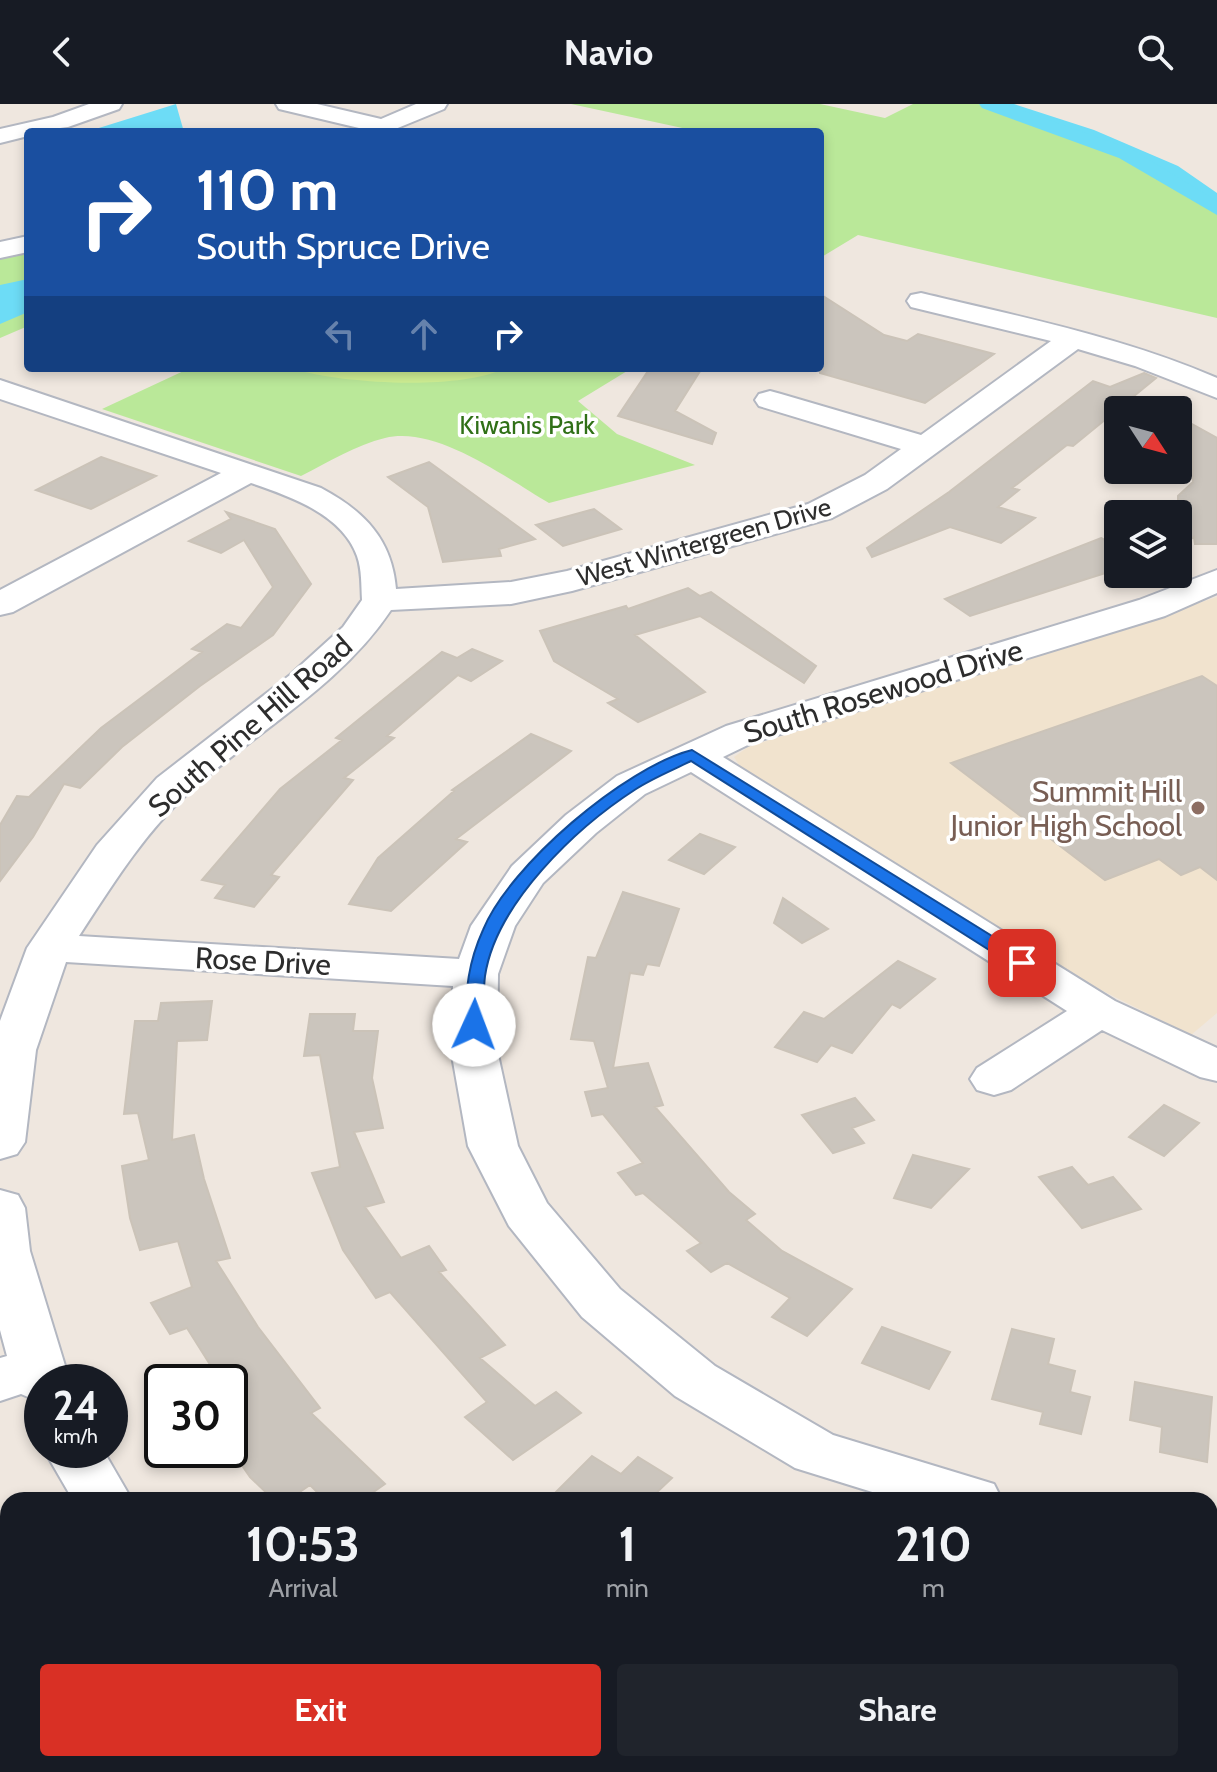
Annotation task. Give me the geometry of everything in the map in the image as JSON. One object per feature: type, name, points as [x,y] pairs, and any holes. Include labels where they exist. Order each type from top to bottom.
[{"type":"street","points":[[34,128],[111,104]]},
{"type":"street","points":[[287,104],[371,128]]},
{"type":"street","points":[[377,128],[436,104]]},
{"type":"street","points":[[0,136],[24,130]]},
{"type":"street","points":[[0,250],[24,245]]},
{"type":"street","points":[[921,301],[1156,363],[1217,389]]},
{"type":"street","name":"West Wintergreen Drive","points":[[380,600],[511,593],[572,581],[781,523],[849,498],[1073,339]]},
{"type":"street","points":[[770,400],[925,446]]},
{"type":"street","points":[[10,401],[248,472],[299,489],[329,504],[360,532],[374,555],[380,600]]},
{"type":"street","points":[[0,604],[248,472]]},
{"type":"street","name":"South Rosewood Drive","points":[[947,1492],[815,1452],[695,1381],[601,1303],[527,1213],[493,1146],[474,1050],[476,974],[493,926],[527,875],[581,824],[631,785],[740,734],[1152,608],[1217,580]]},
{"type":"street","name":"South Pine Hill Road","points":[[0,1142],[13,1050],[49,948],[112,854],[171,787],[303,683],[356,635],[380,600]]},
{"type":"street","points":[[692,755],[1099,1011],[1217,1066]]},
{"type":"street","name":"Rose Drive","points":[[49,948],[476,974]]},
{"type":"street","points":[[994,1079],[1099,1011]]},
{"type":"street","points":[[0,1208],[4,1251],[24,1365]]},
{"type":"street","points":[[84,1468],[98,1492]]},
{"type":"shaded area","points":[[1217,597],[1217,1013],[1191,1035],[1099,989],[743,771],[734,757],[748,747]]},
{"type":"green space","points":[[571,104],[820,104],[885,118],[913,104],[997,104],[1146,162],[1169,175],[1217,212],[1217,318],[858,235],[824,256],[824,128],[682,128]]},
{"type":"green space","points":[[24,251],[24,328],[0,338],[0,256]]},
{"type":"green space","name":"Kiwanis Park","points":[[181,372],[625,372],[578,401],[617,434],[695,465],[549,503],[470,456],[426,439],[405,436],[374,441],[301,476],[102,409]]},
{"type":"green space","points":[[305,372],[494,372],[460,380],[399,383]]},
{"type":"water","points":[[176,104],[183,128],[99,128]]},
{"type":"water","points":[[997,104],[1014,104],[1094,130],[1178,166],[1217,193],[1217,212],[1169,175],[1146,162]]},
{"type":"water","points":[[24,280],[24,314],[0,324],[0,285]]},
{"type":"building","points":[[824,297],[884,335],[907,341],[918,334],[994,354],[925,403],[820,373],[824,372]]},
{"type":"building","points":[[647,372],[699,372],[675,411],[716,433],[712,444],[618,416]]},
{"type":"building","points":[[1144,373],[1156,378],[1134,396],[1104,396],[1104,421],[1012,488],[1019,490],[998,507],[1035,518],[1001,543],[950,527],[872,557],[867,548],[949,492],[1093,381],[1110,387]]},
{"type":"building","points":[[1192,424],[1217,438],[1217,544],[1195,544],[1194,537],[1192,538],[1192,500],[1178,500],[1178,496],[1193,482]]},
{"type":"building","points":[[101,457],[156,476],[91,509],[36,490]]},
{"type":"building","points":[[429,462],[535,539],[499,549],[501,556],[443,562],[428,507],[388,477]]},
{"type":"building","points":[[594,509],[621,529],[563,546],[536,525]]},
{"type":"building","points":[[226,512],[275,529],[311,584],[273,635],[200,686],[122,747],[80,788],[64,784],[33,837],[0,881],[0,825],[17,796],[29,797],[101,728],[202,652],[192,649],[227,624],[241,628],[273,587],[244,540],[221,553],[189,541],[231,519]]},
{"type":"building","points":[[1101,538],[1104,540],[1104,573],[970,616],[945,599]]},
{"type":"building","points":[[688,588],[700,596],[711,592],[816,666],[804,683],[700,616],[635,635],[705,692],[638,722],[608,703],[618,699],[554,661],[540,631],[626,606],[628,609]]},
{"type":"building","points":[[472,649],[502,661],[471,681],[458,675],[387,736],[394,738],[344,778],[353,780],[271,875],[279,877],[254,907],[215,898],[225,885],[202,880],[280,789],[342,740],[336,738],[442,652],[457,658]]},
{"type":"building","points":[[1202,676],[1217,686],[1217,880],[1200,867],[1181,875],[1159,859],[1105,880],[951,763]]},
{"type":"building","points":[[531,734],[571,751],[456,839],[467,842],[391,911],[349,904],[378,858],[452,790]]},
{"type":"building","points":[[700,834],[735,847],[704,874],[669,860]]},
{"type":"building","points":[[623,892],[679,909],[659,966],[647,964],[643,975],[630,973],[613,1068],[648,1063],[663,1105],[655,1107],[729,1192],[755,1214],[746,1220],[782,1251],[852,1289],[807,1336],[772,1317],[790,1298],[727,1263],[711,1272],[687,1251],[701,1243],[643,1193],[636,1195],[618,1173],[643,1163],[603,1114],[592,1116],[585,1092],[608,1088],[594,1041],[571,1039],[588,957],[596,958]]},
{"type":"building","points":[[783,898],[828,929],[802,943],[774,923]]},
{"type":"building","points":[[898,961],[935,979],[900,1008],[892,1004],[852,1053],[831,1045],[817,1062],[775,1047],[804,1012],[824,1019]]},
{"type":"building","points":[[212,1001],[207,1040],[177,1041],[172,1140],[194,1135],[204,1179],[230,1258],[216,1261],[258,1327],[320,1408],[311,1413],[385,1484],[374,1492],[317,1492],[310,1485],[300,1492],[266,1492],[244,1468],[248,1468],[248,1364],[210,1364],[187,1328],[170,1334],[151,1303],[192,1287],[178,1241],[140,1250],[130,1218],[122,1166],[149,1160],[138,1113],[124,1114],[135,1021],[158,1021],[161,1003]]},
{"type":"building","points":[[310,1014],[355,1014],[353,1031],[378,1031],[372,1078],[383,1128],[354,1132],[384,1202],[365,1207],[401,1258],[429,1246],[446,1270],[439,1272],[505,1345],[480,1358],[535,1406],[556,1392],[581,1413],[513,1460],[465,1417],[487,1402],[390,1292],[376,1298],[343,1250],[312,1173],[340,1167],[320,1055],[304,1056]]},
{"type":"building","points":[[855,1098],[874,1120],[852,1128],[864,1143],[833,1153],[802,1115]]},
{"type":"building","points":[[1164,1105],[1199,1123],[1164,1156],[1129,1137]]},
{"type":"building","points":[[913,1155],[969,1169],[931,1208],[894,1198]]},
{"type":"building","points":[[1072,1167],[1088,1185],[1113,1177],[1141,1209],[1082,1228],[1039,1177]]},
{"type":"building","points":[[882,1327],[950,1352],[929,1389],[862,1363]]},
{"type":"building","points":[[1012,1329],[1054,1339],[1048,1364],[1075,1371],[1070,1392],[1090,1397],[1081,1434],[1040,1424],[1043,1412],[992,1399]]},
{"type":"building","points":[[1135,1382],[1212,1397],[1207,1462],[1160,1452],[1162,1427],[1130,1420]]},
{"type":"building","points":[[592,1456],[621,1474],[638,1457],[672,1478],[657,1492],[556,1492]]},
{"type":"waterway","points":[[988,104],[1126,154],[1217,209]]},
{"type":"place","name":"Summit Hill Junior High School","points":[[1198,808]]},
{"type":"route","points":[[474,1025],[476,974],[493,926],[527,875],[581,824],[631,785],[692,755],[1022,963]]}]
